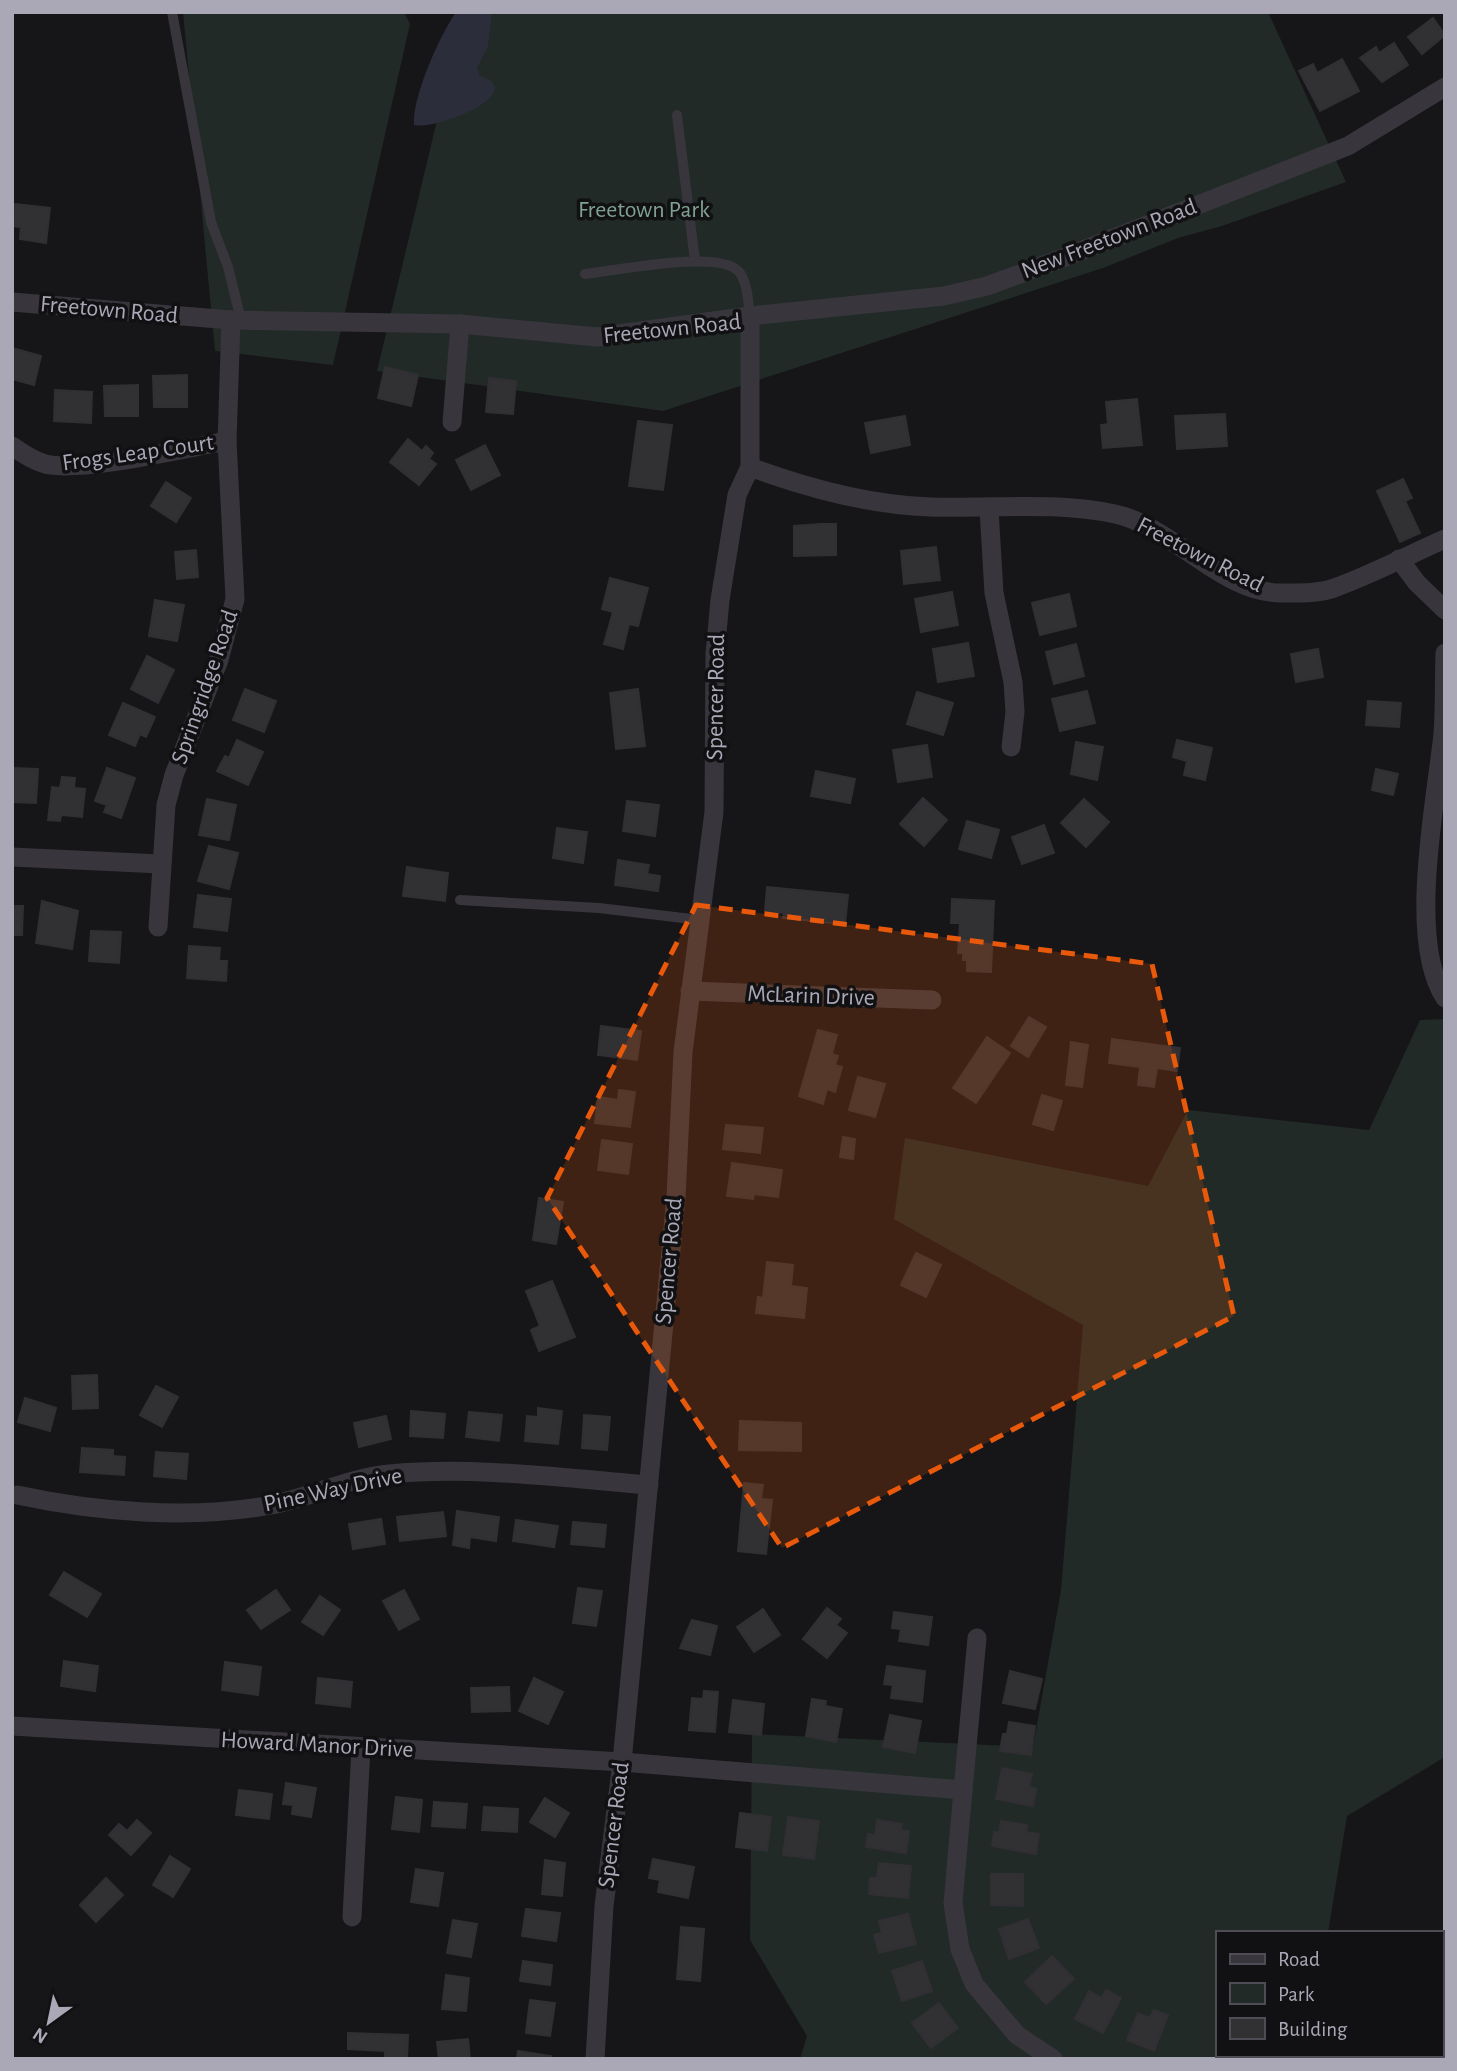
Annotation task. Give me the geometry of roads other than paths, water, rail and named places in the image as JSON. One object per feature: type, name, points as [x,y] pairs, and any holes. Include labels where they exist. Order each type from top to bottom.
[{"type":"street","name":"New Freetown Road","points":[[750,316],[944,296],[987,286],[1348,146],[1445,87]]},
{"type":"street","name":"Freetown Road","points":[[12,302],[236,320],[460,324],[597,337],[750,316],[750,467],[783,479],[874,502],[989,509],[1084,509],[1118,515],[1153,529],[1223,573],[1252,587],[1277,593],[1332,589],[1445,538]]},
{"type":"street","name":"Springridge Road","points":[[158,928],[163,828],[174,775],[219,660],[235,599],[227,441],[236,320]]},
{"type":"street","points":[[452,422],[460,324]]},
{"type":"street","name":"Frogs Leap Court","points":[[12,446],[27,457],[47,464],[77,465],[227,441]]},
{"type":"street","name":"Spencer Road","points":[[595,2059],[604,1906],[622,1762],[676,1197],[682,1052],[714,812],[715,654],[720,600],[737,495],[750,467]]},
{"type":"street","points":[[989,509],[994,593],[1013,682],[1015,712],[1011,747]]},
{"type":"street","points":[[1399,559],[1417,583],[1445,610]]},
{"type":"street","points":[[1445,653],[1443,733],[1433,793],[1426,945],[1436,986],[1445,998]]},
{"type":"street","points":[[12,857],[161,864]]},
{"type":"street","name":"McLarin Drive","points":[[690,991],[932,1000]]},
{"type":"street","name":"Pine Way Drive","points":[[17,1495],[58,1503],[164,1511],[227,1510],[272,1504],[355,1480],[423,1472],[467,1471],[649,1485]]},
{"type":"street","points":[[977,1638],[953,1903],[960,1949],[974,1984],[1017,2035],[1053,2059]]},
{"type":"street","name":"Howard Manor Drive","points":[[12,1726],[622,1762],[963,1790]]},
{"type":"street","points":[[352,1917],[361,1748]]},
{"type":"lane","points":[[172,12],[211,222],[228,267],[236,320]]},
{"type":"lane","points":[[677,115],[695,261]]},
{"type":"lane","points":[[585,274],[695,261],[726,262],[740,272],[746,286],[750,316]]},
{"type":"lane","points":[[460,900],[599,908],[700,920]]},
{"type":"water","points":[[456,12],[492,12],[488,46],[477,68],[480,76],[493,83],[494,91],[488,100],[475,109],[441,122],[414,125],[422,83],[442,35]]},
{"type":"park label","name":"Freetown Park","points":[[644,210]]}]
